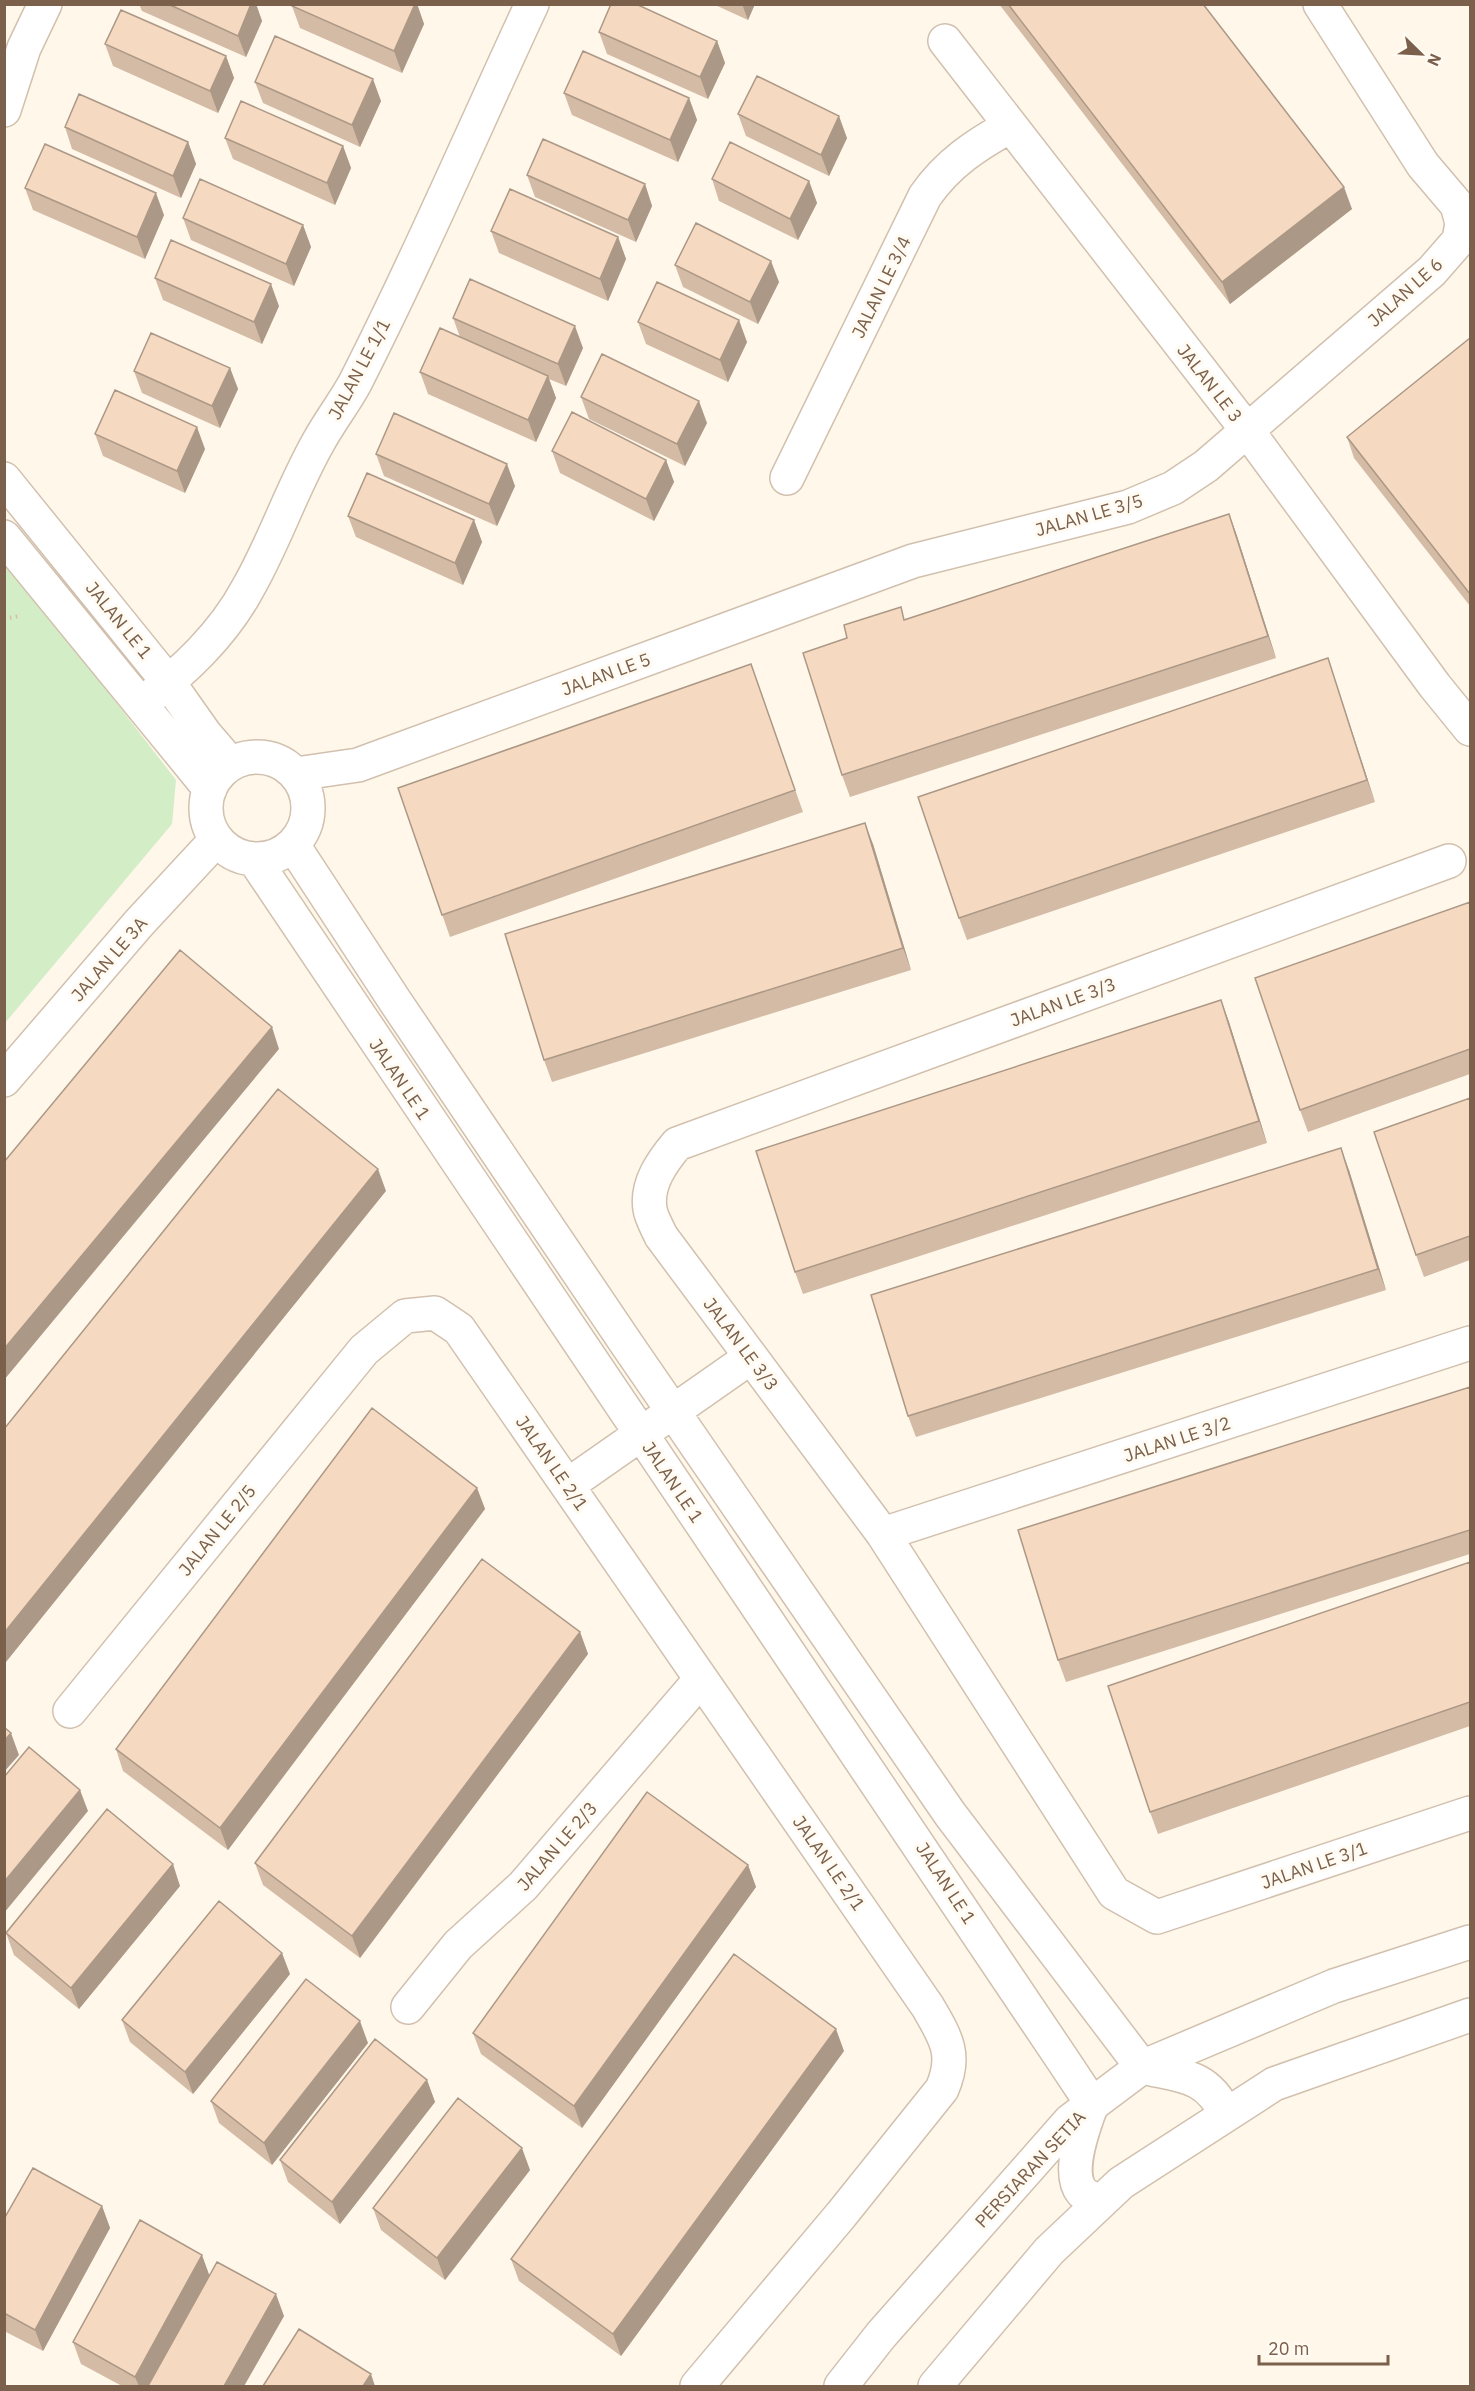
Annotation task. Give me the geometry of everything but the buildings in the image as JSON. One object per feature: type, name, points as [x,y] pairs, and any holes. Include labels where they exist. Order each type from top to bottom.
[{"type":"street","points":[[4,110],[24,48],[45,4]]},
{"type":"street","name":"JALAN LE 1/1","points":[[141,704],[169,683],[218,634],[248,590],[293,489],[319,441],[354,385],[408,276],[428,227],[532,4]]},
{"type":"street","name":"JALAN LE 6","points":[[1247,430],[1432,271],[1459,240],[1462,223],[1457,205],[1423,165],[1320,4]]},
{"type":"street","name":"JALAN LE 3","points":[[945,41],[1247,430],[1435,686],[1470,729]]},
{"type":"street","name":"JALAN LE 3/4","points":[[787,478],[925,196],[940,173],[970,149],[1010,126]]},
{"type":"street","name":"JALAN LE 3/5","points":[[913,561],[1128,507],[1173,488],[1206,466],[1247,430]]},
{"type":"street","name":"JALAN LE 1","points":[[4,479],[169,683],[205,734],[230,763]]},
{"type":"street","name":"JALAN LE 1","points":[[4,537],[210,789]]},
{"type":"street","name":"JALAN LE 5","points":[[296,774],[358,765],[913,561]]},
{"type":"street","points":[[253,755],[277,760],[296,774],[308,797],[307,823],[293,845],[274,856],[254,859],[233,853],[216,840],[207,820],[206,799],[214,779],[230,763],[253,755]]},
{"type":"street","name":"JALAN LE 3A","points":[[4,1080],[139,923],[216,840]]},
{"type":"street","points":[[293,845],[408,1021],[672,1411],[950,1814],[1142,2067],[1204,2085],[1216,2094],[1225,2113]]},
{"type":"street","name":"JALAN LE 1","points":[[254,859],[640,1434],[913,1834],[1092,2104]]},
{"type":"street","name":"JALAN LE 3/3","points":[[1157,1917],[1114,1893],[883,1534],[661,1236],[650,1209],[652,1184],[663,1160],[676,1144],[1449,861]]},
{"type":"street","name":"JALAN LE 2/5","points":[[70,1711],[364,1350],[405,1316],[435,1313],[459,1329]]},
{"type":"street","name":"JALAN LE 2/1","points":[[459,1329],[928,2007],[945,2037],[951,2070],[942,2089],[841,2215],[697,2386]]},
{"type":"street","name":"JALAN LE 3/2","points":[[883,1534],[1470,1343]]},
{"type":"street","points":[[568,1485],[751,1357]]},
{"type":"street","name":"JALAN LE 2/3","points":[[408,2007],[458,1945],[523,1886],[701,1679]]},
{"type":"street","name":"JALAN LE 3/1","points":[[1157,1917],[1470,1813]]},
{"type":"street","name":"PERSIARAN SETIA","points":[[841,2386],[881,2335],[1070,2121],[1142,2067],[1334,1986],[1470,1942]]},
{"type":"street","points":[[935,2386],[1049,2251],[1098,2201],[1121,2183],[1225,2113],[1274,2084],[1470,2015]]},
{"type":"street","points":[[1092,2104],[1079,2142],[1077,2185],[1084,2194],[1098,2201]]},
{"type":"green space","points":[[4,564],[46,612],[176,780],[172,824],[5,1023]]}]
